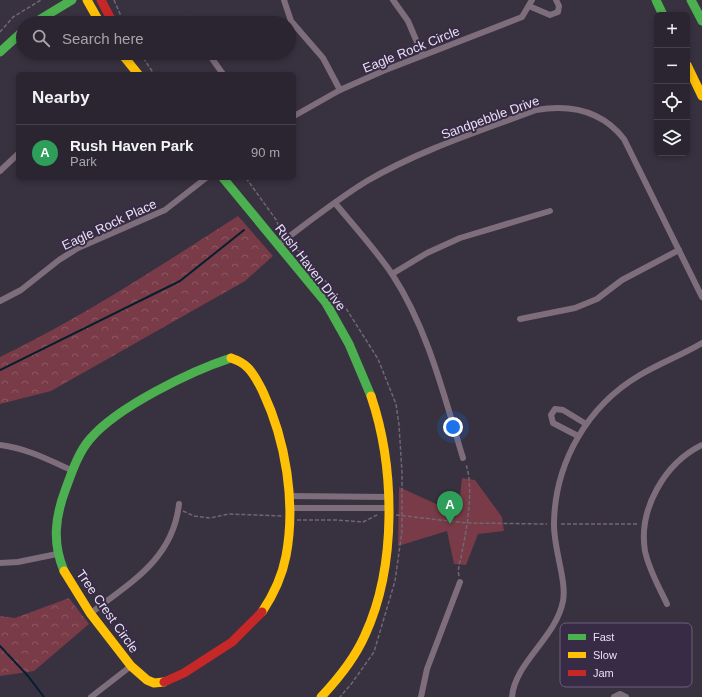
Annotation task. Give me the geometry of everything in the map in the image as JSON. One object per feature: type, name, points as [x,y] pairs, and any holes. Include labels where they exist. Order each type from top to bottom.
[{"type":"street","points":[[46,16],[72,0]]},
{"type":"street","points":[[87,0],[96,16]]},
{"type":"street","points":[[101,0],[109,16]]},
{"type":"street","points":[[284,0],[289,16]]},
{"type":"street","points":[[393,0],[408,22],[422,54]]},
{"type":"street","name":"Eagle Rock Circle","points":[[296,115],[340,90],[422,54],[522,17],[532,0]]},
{"type":"street","points":[[529,6],[550,15],[558,12],[559,6],[556,0]]},
{"type":"street","points":[[656,0],[662,12]]},
{"type":"street","points":[[691,0],[702,21]]},
{"type":"street","points":[[296,27],[323,58],[340,90]]},
{"type":"street","points":[[0,52],[16,37]]},
{"type":"street","points":[[128,60],[137,72]]},
{"type":"street","points":[[213,60],[222,72]]},
{"type":"street","points":[[690,71],[702,96]]},
{"type":"street","name":"Sandpebble Drive","points":[[281,243],[335,202],[367,181],[400,164],[434,149],[536,110],[553,107],[568,107],[590,112],[600,117],[617,130],[624,139],[702,297]]},
{"type":"street","points":[[0,171],[16,156]]},
{"type":"street","name":"Eagle Rock Place","points":[[0,301],[21,290],[59,260],[78,248],[165,210],[203,180]]},
{"type":"street","name":"Rush Haven Drive","points":[[225,180],[281,243],[325,302],[337,321],[356,360],[376,413],[386,473],[387,497],[385,561],[379,593],[365,636],[350,661],[321,697]]},
{"type":"street","points":[[335,202],[392,274],[424,338],[463,458]]},
{"type":"street","points":[[392,274],[427,253],[460,238],[550,210]]},
{"type":"street","points":[[520,319],[575,308],[597,299],[622,280],[679,250]]},
{"type":"street","points":[[512,697],[519,677],[530,658],[552,629],[559,615],[563,600],[563,584],[555,549],[555,499],[560,477],[578,436],[607,399],[622,386],[640,374],[702,343]]},
{"type":"street","name":"Tree Crest Circle","points":[[231,358],[241,361],[251,370],[264,396],[279,438],[286,468],[289,508],[287,547],[283,570],[271,597],[250,627],[233,642],[172,680],[159,684],[142,679],[69,582],[57,554],[56,524],[73,471],[85,446],[105,424],[199,370],[231,358]]},
{"type":"street","points":[[578,436],[553,423],[551,415],[555,409],[563,410],[586,424]]},
{"type":"street","points":[[0,445],[15,447],[35,453],[73,471]]},
{"type":"street","points":[[668,604],[653,577],[645,550],[645,524],[650,504],[661,480],[677,462],[702,445]]},
{"type":"street","points":[[288,496],[387,497]]},
{"type":"street","points":[[91,613],[136,579],[154,563],[169,541],[180,504]]},
{"type":"street","points":[[289,508],[387,511]]},
{"type":"street","points":[[0,563],[18,562],[57,554]]},
{"type":"street","points":[[421,697],[427,669],[460,582]]},
{"type":"street","points":[[91,697],[131,666]]},
{"type":"street","points":[[614,697],[620,694],[626,697]]},
{"type":"path","points":[[0,32],[14,17],[41,0]]},
{"type":"path","points":[[114,0],[121,16]]},
{"type":"path","points":[[145,60],[153,72]]},
{"type":"path","points":[[247,180],[276,221],[281,243],[303,253],[342,302],[378,359],[396,404],[402,473],[402,532],[395,581],[374,652],[340,697]]},
{"type":"path","points":[[460,582],[457,569],[461,560],[467,523],[469,474],[463,458]]},
{"type":"path","points":[[387,511],[402,515],[467,523],[645,524]]},
{"type":"green space","points":[[238,216],[273,256],[245,281],[51,391],[0,404],[0,357],[31,342],[91,308]]},
{"type":"green space","points":[[462,478],[475,480],[502,517],[504,531],[478,534],[466,565],[454,564],[447,531],[398,546],[399,487],[458,514]]},
{"type":"green space","points":[[69,598],[89,624],[34,671],[0,676],[0,616],[15,618]]},
{"type":"waterway","points":[[0,370],[180,281],[244,230]]},
{"type":"waterway","points":[[0,646],[28,676],[44,697]]},
{"type":"traffic: fast","points":[[46,16],[72,0]]},
{"type":"traffic: fast","points":[[656,0],[662,12]]},
{"type":"traffic: fast","points":[[691,0],[702,21]]},
{"type":"traffic: fast","points":[[0,52],[16,37]]},
{"type":"traffic: fast","points":[[225,180],[326,303],[349,344],[371,396]]},
{"type":"traffic: fast","points":[[64,571],[56,540],[57,519],[66,488],[76,463],[86,444],[102,427],[156,391],[196,372],[231,358]]},
{"type":"traffic: slow","points":[[87,0],[96,16]]},
{"type":"traffic: slow","points":[[127,60],[136,72]]},
{"type":"traffic: slow","points":[[690,71],[702,96]]},
{"type":"traffic: slow","points":[[231,358],[241,362],[250,369],[263,392],[278,431],[287,472],[290,515],[286,556],[277,585],[262,612]]},
{"type":"traffic: slow","points":[[321,697],[346,668],[361,644],[375,608],[383,579],[389,516],[388,485],[385,454],[379,424],[371,396]]},
{"type":"traffic: slow","points":[[64,571],[90,613],[131,666],[147,680],[154,683],[164,682]]},
{"type":"traffic: jam","points":[[101,0],[109,16]]},
{"type":"traffic: jam","points":[[164,682],[184,673],[232,642],[262,612]]},
{"type":"place","name":"Rush Haven Park","points":[[450,524]]}]
